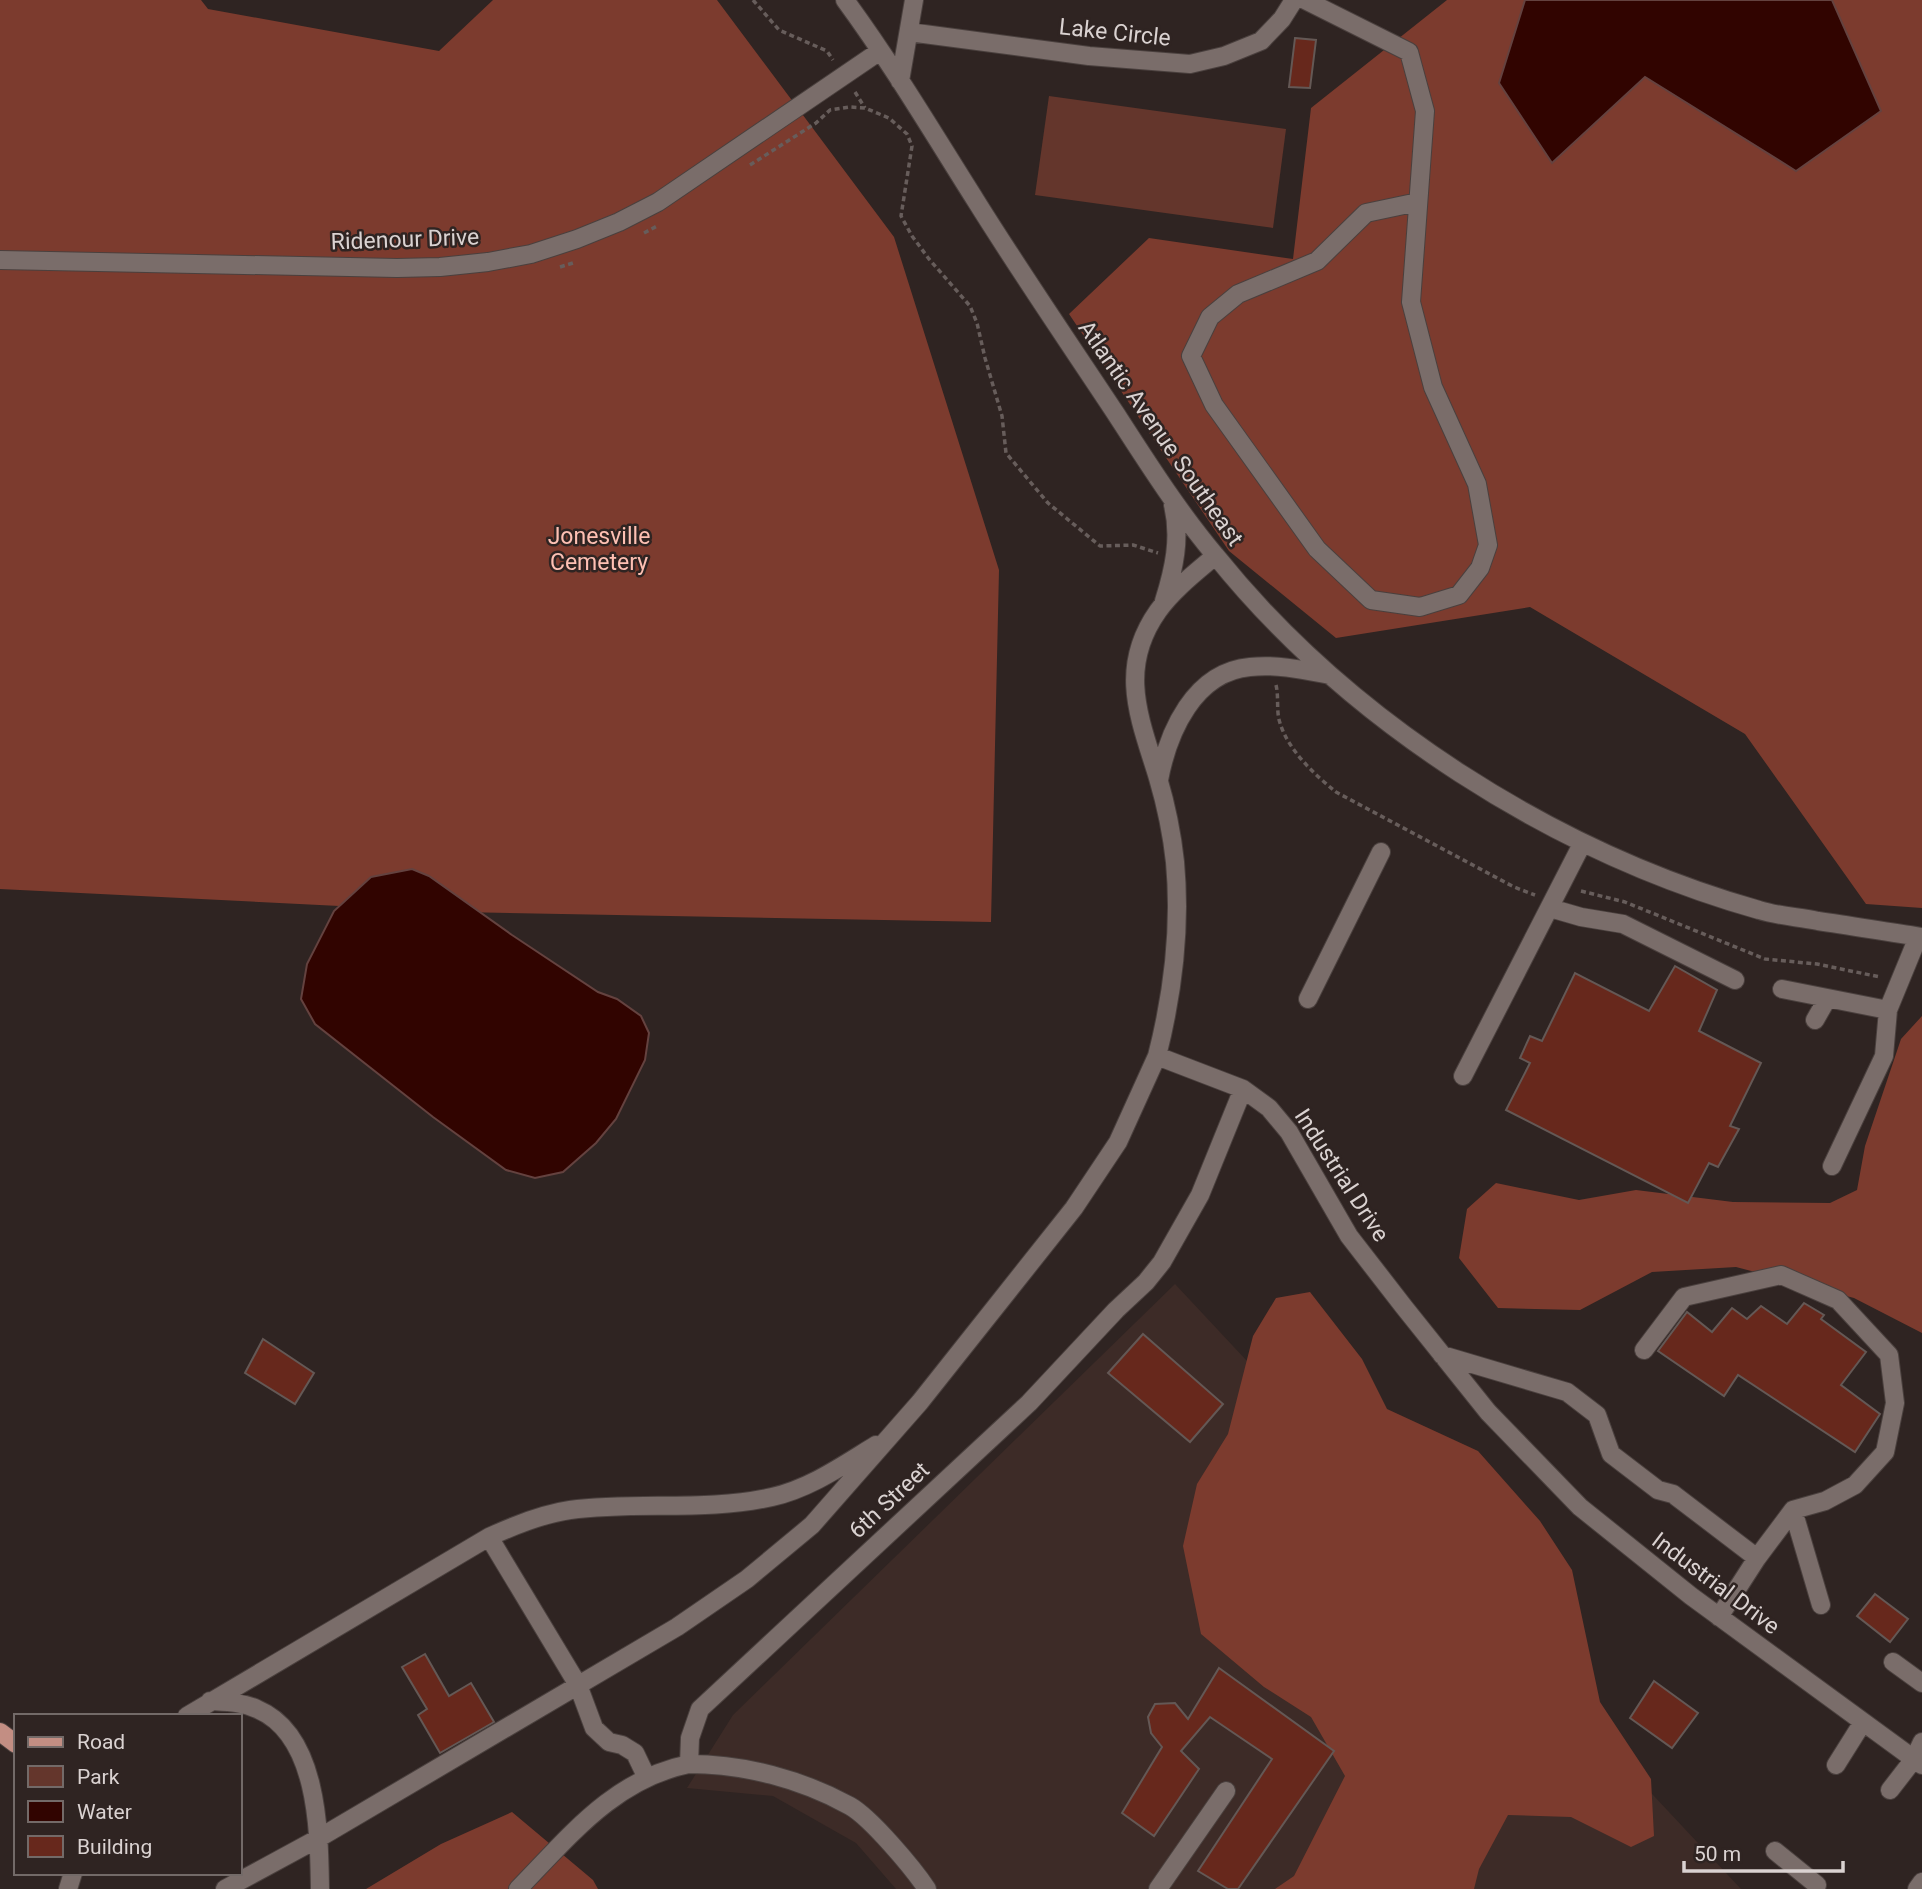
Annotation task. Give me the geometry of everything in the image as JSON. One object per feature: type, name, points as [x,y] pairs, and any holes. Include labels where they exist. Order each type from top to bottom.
[{"type":"street","name":"Atlantic Avenue Southeast","points":[[845,0],[1172,498],[1215,556],[1267,614],[1330,675],[1416,742],[1497,796],[1582,844],[1669,881],[1763,912],[1920,937]]},
{"type":"street","points":[[900,81],[914,0]]},
{"type":"street","name":"Lake Circle","points":[[909,32],[1089,56],[1190,64],[1224,56],[1261,41],[1282,19],[1294,0]]},
{"type":"street","points":[[1305,0],[1409,52],[1425,111],[1411,302],[1433,387],[1477,484],[1488,545],[1480,568],[1459,596],[1420,607],[1371,600],[1317,549],[1214,405],[1191,356],[1210,317],[1238,294],[1317,261],[1366,214],[1418,202]]},
{"type":"street","name":"Ridenour Drive","points":[[0,260],[397,268],[488,262],[531,254],[619,222],[658,202],[880,51]]},
{"type":"street","points":[[1163,605],[1176,555],[1178,534],[1172,498]]},
{"type":"street","points":[[225,1889],[318,1838],[677,1627],[747,1579],[783,1550],[812,1525],[920,1402],[1085,1194],[1118,1142],[1157,1056],[1171,989],[1177,905],[1175,860],[1159,780],[1138,714],[1135,694],[1140,648],[1148,629],[1170,596],[1215,556]]},
{"type":"street","points":[[1159,780],[1163,759],[1179,718],[1201,690],[1234,670],[1248,667],[1272,666],[1330,675]]},
{"type":"street","points":[[1463,1076],[1582,844]]},
{"type":"street","points":[[1308,999],[1381,852]]},
{"type":"street","points":[[1553,901],[1581,918],[1623,925],[1735,980]]},
{"type":"street","points":[[1832,1166],[1884,1056],[1888,1010],[1920,937]]},
{"type":"street","points":[[1782,989],[1888,1010]]},
{"type":"street","points":[[1815,1020],[1827,999]]},
{"type":"street","name":"Industrial Drive","points":[[1157,1056],[1243,1089],[1269,1108],[1289,1132],[1349,1236],[1519,1447],[1580,1507],[1652,1567],[1918,1762]]},
{"type":"street","name":"6th Street","points":[[689,1763],[690,1738],[700,1709],[1030,1403],[1116,1310],[1146,1282],[1162,1262],[1195,1205],[1243,1089]]},
{"type":"street","points":[[1644,1350],[1684,1297],[1781,1275],[1838,1300],[1889,1354],[1895,1403],[1885,1452],[1855,1485],[1825,1501],[1793,1510],[1757,1558],[1719,1617]]},
{"type":"street","points":[[1442,1354],[1567,1392],[1597,1415],[1611,1454],[1658,1490],[1673,1494],[1757,1558]]},
{"type":"street","points":[[190,1714],[489,1537],[520,1523],[567,1511],[600,1507],[736,1503],[773,1497],[802,1488],[828,1475],[891,1435]]},
{"type":"street","points":[[1793,1510],[1821,1605]]},
{"type":"street","points":[[489,1537],[578,1685],[594,1728],[609,1742],[622,1745],[635,1753],[646,1776]]},
{"type":"street","points":[[1893,1662],[1922,1683]]},
{"type":"street","points":[[210,1701],[243,1704],[260,1710],[276,1721],[304,1761],[311,1784],[318,1838],[320,1889]]},
{"type":"street","points":[[1836,1765],[1863,1722]]},
{"type":"street","points":[[1890,1790],[1918,1762],[1922,1742]]},
{"type":"street","points":[[518,1889],[610,1799],[646,1776],[689,1763],[721,1764],[764,1772],[852,1807],[927,1889]]},
{"type":"street","points":[[1158,1889],[1226,1791]]},
{"type":"street","points":[[1775,1852],[1817,1885]]},
{"type":"street","points":[[1917,1889],[1922,1882]]},
{"type":"path","points":[[753,0],[779,30],[827,51],[865,108]]},
{"type":"path","points":[[746,168],[816,123],[830,110],[865,108],[889,118],[907,134],[912,146],[901,216],[929,259],[970,306],[1002,416],[1006,453],[1048,503],[1101,546],[1133,545],[1176,555]]},
{"type":"path","points":[[643,234],[664,222]]},
{"type":"path","points":[[558,267],[579,261]]},
{"type":"path","points":[[1272,666],[1278,693],[1279,722],[1289,741],[1322,781],[1336,792],[1514,887],[1553,901],[1584,890],[1625,902],[1765,959],[1817,964],[1900,980]]},
{"type":"shaded area","points":[[1175,1284],[1741,1889],[896,1889],[856,1843],[773,1796],[687,1788],[733,1715]]},
{"type":"green space","name":"Jonesville Cemetery","points":[[0,0],[201,0],[208,9],[439,51],[493,0],[717,0],[894,237],[999,570],[991,922],[460,912],[0,889]]},
{"type":"green space","points":[[1447,0],[1525,0],[1499,83],[1645,77],[1796,170],[1881,111],[1832,0],[1922,0],[1922,908],[1866,904],[1745,734],[1530,607],[1336,638],[1229,551],[1069,314],[1149,238],[1293,259],[1311,108]]},
{"type":"green space","points":[[1049,96],[1286,129],[1273,228],[1035,195]]},
{"type":"green space","points":[[1922,1016],[1922,1333],[1854,1298],[1736,1267],[1652,1272],[1580,1310],[1498,1308],[1459,1258],[1467,1209],[1496,1183],[1579,1200],[1636,1190],[1733,1202],[1830,1203],[1857,1190],[1865,1146],[1901,1039]]},
{"type":"green space","points":[[1310,1292],[1362,1359],[1387,1409],[1478,1451],[1540,1521],[1572,1570],[1600,1702],[1651,1779],[1654,1836],[1631,1847],[1571,1817],[1508,1815],[1479,1869],[1474,1889],[1275,1889],[1294,1876],[1345,1776],[1311,1717],[1264,1687],[1201,1634],[1183,1546],[1197,1484],[1228,1434],[1253,1336],[1276,1298]]},
{"type":"green space","points":[[512,1812],[593,1880],[598,1889],[366,1889],[441,1844]]},
{"type":"water","points":[[1525,0],[1832,0],[1881,111],[1796,171],[1645,77],[1552,163],[1499,83]]},
{"type":"water","points":[[412,869],[429,876],[598,992],[617,999],[641,1016],[649,1033],[645,1060],[616,1119],[596,1143],[563,1172],[535,1178],[506,1170],[433,1117],[315,1024],[301,999],[307,964],[334,911],[371,877]]},
{"type":"building","points":[[1295,38],[1316,40],[1310,88],[1289,87]]},
{"type":"building","points":[[1675,966],[1717,990],[1699,1031],[1761,1063],[1730,1126],[1739,1129],[1718,1167],[1709,1163],[1688,1203],[1506,1110],[1530,1063],[1520,1058],[1530,1036],[1542,1041],[1575,973],[1649,1011]]},
{"type":"building","points":[[1804,1303],[1824,1315],[1821,1319],[1866,1352],[1841,1385],[1880,1414],[1855,1452],[1738,1375],[1724,1396],[1658,1351],[1687,1312],[1712,1332],[1732,1308],[1747,1319],[1761,1306],[1787,1324]]},
{"type":"building","points":[[1143,1334],[1223,1404],[1190,1442],[1108,1373]]},
{"type":"building","points":[[263,1339],[314,1373],[295,1404],[245,1373]]},
{"type":"building","points":[[1875,1594],[1908,1619],[1890,1642],[1857,1616]]},
{"type":"building","points":[[425,1654],[449,1696],[471,1683],[494,1722],[440,1753],[418,1715],[427,1709],[402,1667]]},
{"type":"building","points":[[1219,1668],[1334,1751],[1238,1889],[1228,1889],[1198,1871],[1272,1759],[1210,1717],[1181,1751],[1199,1769],[1154,1836],[1122,1813],[1162,1747],[1151,1733],[1148,1717],[1155,1704],[1175,1703],[1188,1719]]},
{"type":"building","points":[[1654,1681],[1698,1713],[1672,1748],[1630,1718]]}]
